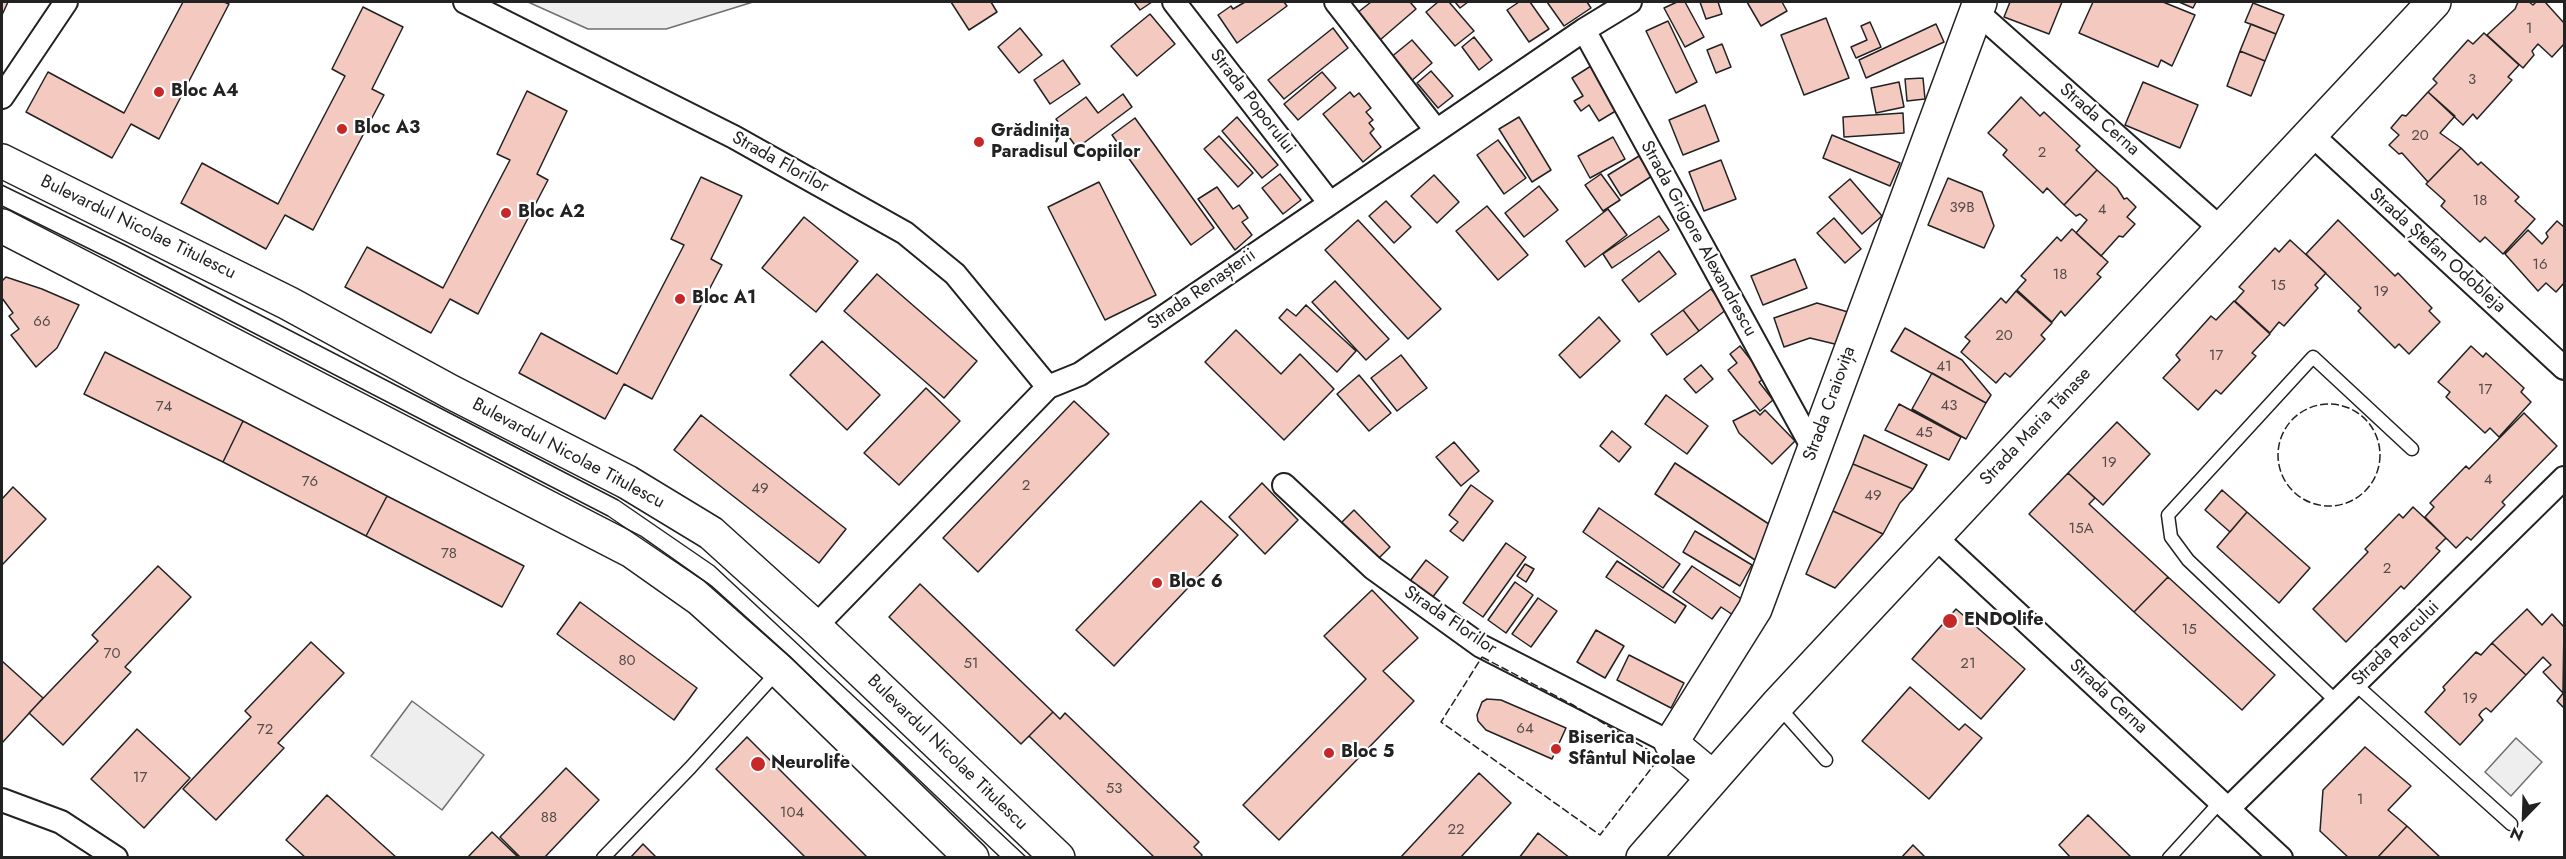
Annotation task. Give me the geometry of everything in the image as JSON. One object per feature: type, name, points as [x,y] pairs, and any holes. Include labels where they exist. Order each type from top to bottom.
[{"type":"main road","name":"Strada Maria Tănase","points":[[1643,858],[1777,705],[2220,228],[2434,2]]},
{"type":"main road","name":"Strada Craiovița","points":[[1671,743],[1755,609],[1978,7]]},
{"type":"main road","name":"Bulevardul Nicolae Titulescu","points":[[2,160],[288,303],[451,392],[627,482],[711,533],[815,627],[1058,858]]},
{"type":"main road","points":[[2,226],[632,551],[700,599],[779,670],[972,858]]},
{"type":"main road","points":[[1671,743],[1712,777]]},
{"type":"street","points":[[2,97],[66,2]]},
{"type":"street","name":"Strada Florilor","points":[[465,2],[734,137],[905,233],[955,274],[1048,387]]},
{"type":"street","name":"Strada Poporului","points":[[1174,2],[1329,202]]},
{"type":"street","points":[[1336,2],[1436,130]]},
{"type":"street","name":"Strada Renașterii","points":[[815,627],[1048,387],[1080,374],[1329,202],[1584,30],[1630,2]]},
{"type":"street","name":"Strada Cerna","points":[[1978,7],[2220,228]]},
{"type":"street","name":"Strada Grigore Alexandrescu","points":[[1584,30],[1813,448]]},
{"type":"street","name":"Strada Ștefan Odobleja","points":[[2311,134],[2565,368]]},
{"type":"street","name":"Strada Parcului","points":[[2224,805],[2337,702],[2565,478]]},
{"type":"street","name":"Strada Florilor","points":[[1284,484],[1373,568],[1481,646],[1671,743]]},
{"type":"street","name":"Strada Cerna","points":[[1934,536],[2281,858]]},
{"type":"street","points":[[2,800],[61,822],[116,858]]},
{"type":"lane","points":[[2337,702],[2188,560],[2170,537],[2168,515],[2313,357],[2412,449]]},
{"type":"lane","points":[[603,858],[690,768],[779,670]]},
{"type":"lane","points":[[2355,684],[2511,824]]},
{"type":"lane","points":[[1777,705],[1826,760]]},
{"type":"lane","points":[[2169,858],[2224,805]]},
{"type":"shaded area","points":[[528,2],[753,2],[666,29],[588,29]]},
{"type":"shaded area","points":[[412,701],[484,755],[442,810],[371,756]]},
{"type":"shaded area","points":[[2516,738],[2542,762],[2511,796],[2485,772]]},
{"type":"building","points":[[2,2],[8,2],[2,15]]},
{"type":"building","name":"Bloc A4","points":[[183,2],[229,4],[159,139],[131,124],[112,158],[26,112],[48,72],[124,113]]},
{"type":"building","points":[[951,2],[991,2],[997,12],[969,30]]},
{"type":"building","points":[[1134,2],[1152,2],[1140,10]]},
{"type":"building","points":[[1245,2],[1284,2],[1287,6],[1237,43],[1218,15],[1231,6],[1233,9]]},
{"type":"building","points":[[1371,2],[1410,2],[1416,9],[1380,40],[1357,13]]},
{"type":"building","points":[[1438,2],[1449,2],[1474,31],[1455,46],[1426,12]]},
{"type":"building","points":[[1455,2],[1468,2],[1460,8]]},
{"type":"building","points":[[1519,2],[1530,2],[1549,29],[1529,42],[1507,10]]},
{"type":"building","points":[[1547,2],[1587,2],[1591,8],[1564,26]]},
{"type":"building","points":[[1677,2],[1685,2],[1704,37],[1685,47],[1664,8]]},
{"type":"building","points":[[1700,2],[1718,2],[1722,14],[1706,19]]},
{"type":"building","points":[[1747,2],[1782,2],[1787,11],[1761,26]]},
{"type":"building","points":[[2010,2],[2062,2],[2049,34],[2004,17]]},
{"type":"building","points":[[2093,2],[2163,2],[2195,15],[2172,66],[2161,60],[2158,67],[2079,33]]},
{"type":"building","points":[[2179,2],[2196,2],[2193,8]]},
{"type":"building","points":[[2518,2],[2529,2],[2533,5],[2536,2],[2545,2],[2564,23],[2564,44],[2552,57],[2538,44],[2532,51],[2534,55],[2523,68],[2487,35],[2515,9]]},
{"type":"building","points":[[2253,3],[2284,15],[2276,34],[2245,22]]},
{"type":"building","name":"Bloc A3","points":[[363,7],[403,27],[372,89],[384,95],[313,230],[285,215],[266,249],[181,203],[202,163],[278,204],[345,76],[332,69]]},
{"type":"building","points":[[1150,14],[1175,44],[1137,76],[1111,46]]},
{"type":"building","points":[[1826,18],[1849,78],[1804,95],[1781,35]]},
{"type":"building","points":[[1668,21],[1697,82],[1676,93],[1646,31]]},
{"type":"building","points":[[1870,22],[1881,47],[1856,58],[1851,47],[1867,40],[1861,26]]},
{"type":"building","points":[[1936,24],[1944,42],[1866,78],[1859,60]]},
{"type":"building","points":[[2251,24],[2276,34],[2265,61],[2240,51]]},
{"type":"building","points":[[1020,28],[1042,55],[1019,73],[998,47]]},
{"type":"building","points":[[1333,28],[1348,48],[1284,99],[1268,80]]},
{"type":"building","points":[[2484,33],[2519,65],[2508,77],[2512,80],[2477,119],[2473,114],[2463,125],[2428,92],[2437,83],[2433,79],[2468,40],[2473,44]]},
{"type":"building","points":[[1474,37],[1492,60],[1479,70],[1462,47]]},
{"type":"building","points":[[1412,40],[1432,63],[1410,82],[1390,58]]},
{"type":"building","points":[[1722,44],[1731,67],[1716,73],[1707,50]]},
{"type":"building","points":[[2240,51],[2265,61],[2251,96],[2227,86]]},
{"type":"building","points":[[1063,60],[1080,84],[1050,104],[1034,80]]},
{"type":"building","points":[[1591,66],[1619,109],[1599,121],[1589,105],[1581,111],[1574,101],[1583,96],[1572,78]]},
{"type":"building","points":[[1431,71],[1453,96],[1438,108],[1417,83]]},
{"type":"building","points":[[1322,72],[1336,88],[1298,120],[1284,104]]},
{"type":"building","points":[[1923,78],[1925,99],[1907,101],[1905,79]]},
{"type":"building","points":[[1899,82],[1904,107],[1876,113],[1871,88]]},
{"type":"building","points":[[2143,82],[2198,105],[2180,148],[2125,125]]},
{"type":"building","name":"Bloc A2","points":[[527,91],[567,111],[537,174],[548,180],[478,314],[450,299],[431,333],[345,287],[367,247],[443,288],[510,160],[497,154]]},
{"type":"building","points":[[1350,92],[1354,97],[1359,93],[1371,108],[1366,112],[1373,120],[1369,123],[1374,129],[1370,133],[1381,147],[1363,162],[1323,114]]},
{"type":"building","points":[[2428,92],[2455,116],[2440,133],[2461,148],[2428,182],[2402,153],[2399,154],[2389,145],[2399,135],[2391,128],[2402,115],[2406,116]]},
{"type":"building","points":[[1123,94],[1132,107],[1077,148],[1056,119],[1086,97],[1098,113]]},
{"type":"building","points":[[2021,97],[2040,116],[2044,112],[2080,146],[2076,150],[2097,170],[2064,205],[2047,188],[2043,193],[2003,155],[2007,150],[1988,133]]},
{"type":"building","points":[[1705,105],[1719,141],[1683,155],[1669,120]]},
{"type":"building","points":[[1903,113],[1904,133],[1844,137],[1843,117]]},
{"type":"building","points":[[1237,117],[1278,165],[1262,178],[1222,131]]},
{"type":"building","points":[[1519,117],[1551,170],[1532,182],[1499,129]]},
{"type":"building","points":[[1135,118],[1214,228],[1191,245],[1112,135]]},
{"type":"building","points":[[1832,135],[1900,163],[1890,186],[1823,158]]},
{"type":"building","points":[[1219,136],[1253,173],[1238,187],[1204,149]]},
{"type":"building","points":[[1613,137],[1625,159],[1590,178],[1578,156]]},
{"type":"building","points":[[1498,140],[1526,178],[1504,194],[1477,155]]},
{"type":"building","points":[[2461,148],[2478,165],[2481,162],[2519,197],[2515,201],[2535,219],[2503,254],[2485,237],[2480,242],[2441,206],[2445,201],[2426,184]]},
{"type":"building","points":[[1639,156],[1652,176],[1621,196],[1608,175]]},
{"type":"building","points":[[1721,160],[1736,199],[1704,211],[1689,172]]},
{"type":"building","points":[[2097,170],[2117,188],[2124,199],[2127,198],[2136,207],[2127,217],[2135,224],[2123,237],[2119,236],[2101,256],[2076,233],[2087,220],[2080,214],[2076,216],[2064,205]]},
{"type":"building","points":[[1280,174],[1301,200],[1283,214],[1262,188]]},
{"type":"building","points":[[1601,174],[1620,200],[1603,211],[1585,185]]},
{"type":"building","points":[[1434,175],[1459,202],[1437,223],[1411,196]]},
{"type":"building","name":"Bloc A1","points":[[701,177],[742,196],[711,259],[722,265],[652,399],[624,384],[605,419],[519,373],[541,333],[617,374],[684,245],[671,239]]},
{"type":"building","points":[[1948,178],[1982,192],[1994,226],[1984,248],[1928,225]]},
{"type":"building","points":[[1850,179],[1882,216],[1862,234],[1829,197]]},
{"type":"building","points":[[1099,182],[1156,295],[1105,320],[1048,207]]},
{"type":"building","points":[[1539,186],[1558,210],[1524,237],[1505,213]]},
{"type":"building","points":[[1217,187],[1233,209],[1239,205],[1248,218],[1242,222],[1252,235],[1235,250],[1198,199]]},
{"type":"building","points":[[1386,201],[1411,227],[1394,243],[1369,216]]},
{"type":"building","points":[[1487,206],[1528,255],[1498,280],[1456,231]]},
{"type":"building","points":[[1608,209],[1627,235],[1585,267],[1566,241]]},
{"type":"building","points":[[1659,216],[1669,230],[1612,268],[1603,254]]},
{"type":"building","points":[[804,217],[858,261],[816,312],[762,268]]},
{"type":"building","points":[[1834,218],[1861,249],[1845,263],[1817,233]]},
{"type":"building","points":[[1358,220],[1441,309],[1408,339],[1325,250]]},
{"type":"building","points":[[2338,220],[2395,276],[2398,273],[2432,308],[2429,311],[2440,322],[2409,354],[2399,344],[2395,348],[2358,311],[2361,308],[2306,254]]},
{"type":"building","points":[[2557,221],[2564,227],[2564,283],[2556,292],[2546,283],[2538,291],[2505,254],[2528,230],[2542,244],[2548,237],[2546,233]]},
{"type":"building","points":[[2072,229],[2108,262],[2097,274],[2101,277],[2065,316],[2061,311],[2052,322],[2017,290],[2026,280],[2021,276],[2057,237],[2061,241]]},
{"type":"building","points":[[2290,240],[2326,273],[2315,285],[2318,288],[2284,326],[2279,322],[2270,333],[2235,301],[2244,291],[2239,287],[2275,248],[2279,252]]},
{"type":"building","points":[[1659,251],[1676,274],[1639,302],[1622,280]]},
{"type":"building","points":[[1795,259],[1807,288],[1763,305],[1751,276]]},
{"type":"building","points":[[877,274],[977,361],[944,398],[844,311]]},
{"type":"building","points":[[6,277],[79,305],[57,348],[36,367],[11,335],[19,329],[9,316],[13,313],[2,298],[2,281]]},
{"type":"building","points":[[1335,281],[1389,339],[1366,360],[1312,302]]},
{"type":"building","points":[[1711,289],[1727,309],[1699,331],[1683,310]]},
{"type":"building","points":[[2016,291],[2052,323],[2041,335],[2045,339],[2010,377],[2005,373],[1996,383],[1961,352],[1970,341],[1965,337],[2001,298],[2006,303]]},
{"type":"building","points":[[2234,301],[2270,334],[2252,353],[2256,356],[2221,394],[2216,390],[2198,410],[2163,378],[2180,360],[2176,355],[2211,316],[2216,320]]},
{"type":"building","points":[[1817,303],[1855,314],[1847,347],[1810,338],[1784,347],[1774,318]]},
{"type":"building","points":[[1306,305],[1356,351],[1337,372],[1279,318],[1287,309],[1296,316]]},
{"type":"building","points":[[1683,310],[1699,331],[1667,355],[1651,334]]},
{"type":"building","points":[[1599,317],[1620,341],[1580,378],[1559,355]]},
{"type":"building","points":[[1905,328],[1962,360],[1991,395],[1986,403],[1891,351]]},
{"type":"building","points":[[1236,330],[1281,374],[1300,354],[1334,389],[1284,440],[1205,362]]},
{"type":"building","points":[[822,341],[880,395],[847,430],[790,375]]},
{"type":"building","points":[[1740,346],[1765,378],[1759,382],[1773,400],[1760,411],[1728,370],[1737,363],[1730,354]]},
{"type":"building","points":[[2471,346],[2483,357],[2486,353],[2524,388],[2521,392],[2531,402],[2499,437],[2490,428],[2485,433],[2446,397],[2450,392],[2438,382]]},
{"type":"building","points":[[105,352],[243,421],[223,462],[84,394]]},
{"type":"building","points":[[1401,355],[1427,388],[1397,411],[1371,378]]},
{"type":"building","points":[[1701,365],[1713,379],[1696,393],[1684,379]]},
{"type":"building","points":[[1932,373],[1986,403],[1966,439],[1912,409]]},
{"type":"building","points":[[1359,375],[1391,413],[1369,431],[1337,394]]},
{"type":"building","points":[[926,388],[960,421],[899,485],[864,453]]},
{"type":"building","points":[[1666,395],[1708,426],[1687,454],[1645,424]]},
{"type":"building","points":[[1074,401],[1109,434],[978,572],[943,538]]},
{"type":"building","points":[[1899,404],[1961,437],[1949,460],[1885,430]]},
{"type":"building","points":[[1755,410],[1760,415],[1765,410],[1795,441],[1772,464],[1739,433],[1733,421]]},
{"type":"building","points":[[2524,413],[2557,446],[2502,502],[2505,505],[2471,540],[2467,537],[2456,548],[2425,517],[2434,507],[2430,503],[2466,466],[2469,469]]},
{"type":"building","points":[[701,415],[846,529],[819,563],[674,450]]},
{"type":"building","points":[[243,421],[387,496],[366,536],[223,462]]},
{"type":"building","points":[[2117,422],[2150,454],[2103,505],[2068,473]]},
{"type":"building","points":[[1612,431],[1631,447],[1619,462],[1600,446]]},
{"type":"building","points":[[1864,435],[1927,465],[1913,489],[1853,464]]},
{"type":"building","points":[[1454,442],[1479,471],[1461,486],[1436,457]]},
{"type":"building","points":[[1675,463],[1775,528],[1755,560],[1655,494]]},
{"type":"building","points":[[1853,464],[1913,489],[1900,503],[1883,534],[1833,511]]},
{"type":"building","points":[[2068,473],[2095,498],[2089,504],[2168,577],[2134,612],[2029,514]]},
{"type":"building","points":[[1262,483],[1298,520],[1265,554],[1229,517]]},
{"type":"building","points":[[1471,485],[1493,501],[1463,541],[1450,531],[1458,522],[1449,515]]},
{"type":"building","points":[[13,487],[46,519],[2,565],[2,499]]},
{"type":"building","points":[[2222,490],[2247,512],[2230,532],[2205,510]]},
{"type":"building","points":[[387,496],[524,566],[502,607],[366,536]]},
{"type":"building","name":"Bloc 6","points":[[1201,501],[1238,535],[1114,666],[1076,630]]},
{"type":"building","points":[[2413,507],[2446,538],[2436,548],[2440,551],[2404,589],[2401,586],[2346,642],[2313,609],[2368,552],[2365,549],[2399,514],[2403,518]]},
{"type":"building","points":[[1599,508],[1680,564],[1663,588],[1583,532]]},
{"type":"building","points":[[1354,510],[1390,547],[1372,565],[1336,528]]},
{"type":"building","points":[[1833,511],[1883,534],[1835,588],[1806,574]]},
{"type":"building","points":[[2247,512],[2310,568],[2279,603],[2217,547]]},
{"type":"building","points":[[1695,531],[1752,565],[1740,586],[1683,552]]},
{"type":"building","points":[[1506,543],[1526,557],[1483,617],[1463,603]]},
{"type":"building","points":[[1426,560],[1448,577],[1432,598],[1410,581]]},
{"type":"building","points":[[1617,561],[1686,606],[1675,623],[1606,577]]},
{"type":"building","points":[[1525,564],[1534,569],[1526,582],[1517,576]]},
{"type":"building","points":[[158,566],[191,597],[125,667],[131,672],[63,745],[29,713],[98,641],[92,635]]},
{"type":"building","points":[[1692,566],[1743,600],[1733,615],[1721,607],[1712,619],[1673,592]]},
{"type":"building","points":[[2168,577],[2275,675],[2242,710],[2134,612]]},
{"type":"building","points":[[1515,582],[1533,595],[1506,633],[1488,620]]},
{"type":"building","points":[[920,584],[1053,712],[1021,744],[889,617]]},
{"type":"building","name":"Bloc 5","points":[[1372,590],[1418,638],[1383,671],[1414,701],[1279,840],[1243,805],[1366,679],[1324,636]]},
{"type":"building","points":[[1538,598],[1557,611],[1531,647],[1512,634]]},
{"type":"building","points":[[580,602],[697,688],[674,720],[557,634]]},
{"type":"building","points":[[1956,609],[2025,669],[1981,719],[1912,659]]},
{"type":"building","points":[[2527,609],[2542,625],[2552,614],[2564,627],[2563,693],[2543,672],[2551,665],[2543,657],[2526,675],[2492,643]]},
{"type":"building","points":[[1596,630],[1624,646],[1605,678],[1577,662]]},
{"type":"building","points":[[311,642],[344,673],[278,743],[284,748],[216,820],[183,789],[251,717],[245,711]]},
{"type":"building","points":[[2492,643],[2526,675],[2491,712],[2486,708],[2482,711],[2479,715],[2483,720],[2460,745],[2425,712],[2445,690],[2443,687],[2476,652],[2481,655]]},
{"type":"building","points":[[1629,655],[1684,683],[1671,708],[1617,680]]},
{"type":"building","points":[[2,661],[43,698],[2,743]]},
{"type":"building","points":[[1910,687],[1959,730],[1965,724],[1982,738],[1929,799],[1862,741]]},
{"type":"building","points":[[2564,692],[2564,708],[2557,701]]},
{"type":"building","points":[[1487,699],[1501,700],[1566,728],[1552,759],[1486,730],[1478,721],[1477,715],[1482,702]]},
{"type":"building","points":[[1053,712],[1060,719],[1065,713],[1199,842],[1194,847],[1202,855],[1200,858],[1155,858],[1029,736]]},
{"type":"building","points":[[137,729],[190,778],[144,828],[91,779]]},
{"type":"building","points":[[747,737],[868,858],[806,858],[716,769]]},
{"type":"building","points":[[2365,747],[2411,786],[2388,810],[2407,826],[2377,858],[2349,858],[2320,831],[2323,790]]},
{"type":"building","points":[[566,768],[599,800],[544,858],[521,858],[500,837]]},
{"type":"building","points":[[1479,773],[1511,803],[1460,858],[1400,858]]},
{"type":"building","points":[[327,795],[397,858],[306,858],[286,840]]},
{"type":"building","points":[[2088,815],[2130,858],[2071,858],[2059,845]]},
{"type":"building","points":[[2407,826],[2441,858],[2377,858]]},
{"type":"building","points":[[492,832],[519,858],[467,858]]},
{"type":"building","points":[[1538,833],[1570,858],[1519,858]]},
{"type":"building","points":[[643,844],[657,858],[630,858]]},
{"type":"building","points":[[1913,845],[1926,858],[1901,858]]},
{"type":"tram line","points":[[2,185],[125,245],[618,500],[714,566],[1027,858]]},
{"type":"tram line","points":[[2,206],[118,263],[608,516],[704,581],[791,658],[1001,858]]},
{"type":"fence","points":[[2329,404],[2348,408],[2365,419],[2376,436],[2380,455],[2376,474],[2365,491],[2348,502],[2329,506],[2310,502],[2293,491],[2282,474],[2278,455],[2282,436],[2293,419],[2310,408],[2329,404]]},
{"type":"fence","points":[[1482,657],[1573,705],[1660,757],[1600,835],[1441,722],[1482,657]]},
{"type":"place","name":"Bloc A4","points":[[159,92]]},
{"type":"place","name":"Bloc A3","points":[[342,129]]},
{"type":"place","name":"Grădinița Paradisul Copiilor","points":[[979,142]]},
{"type":"place","name":"Bloc A2","points":[[506,213]]},
{"type":"place","name":"Bloc A1","points":[[680,299]]},
{"type":"place","name":"Bloc 6","points":[[1157,583]]},
{"type":"place","name":"ENDOlife","points":[[1950,621]]},
{"type":"place","name":"Biserica Sfântul Nicolae","points":[[1556,749]]},
{"type":"place","name":"Bloc 5","points":[[1329,753]]},
{"type":"place","name":"Neurolife","points":[[758,764]]}]
